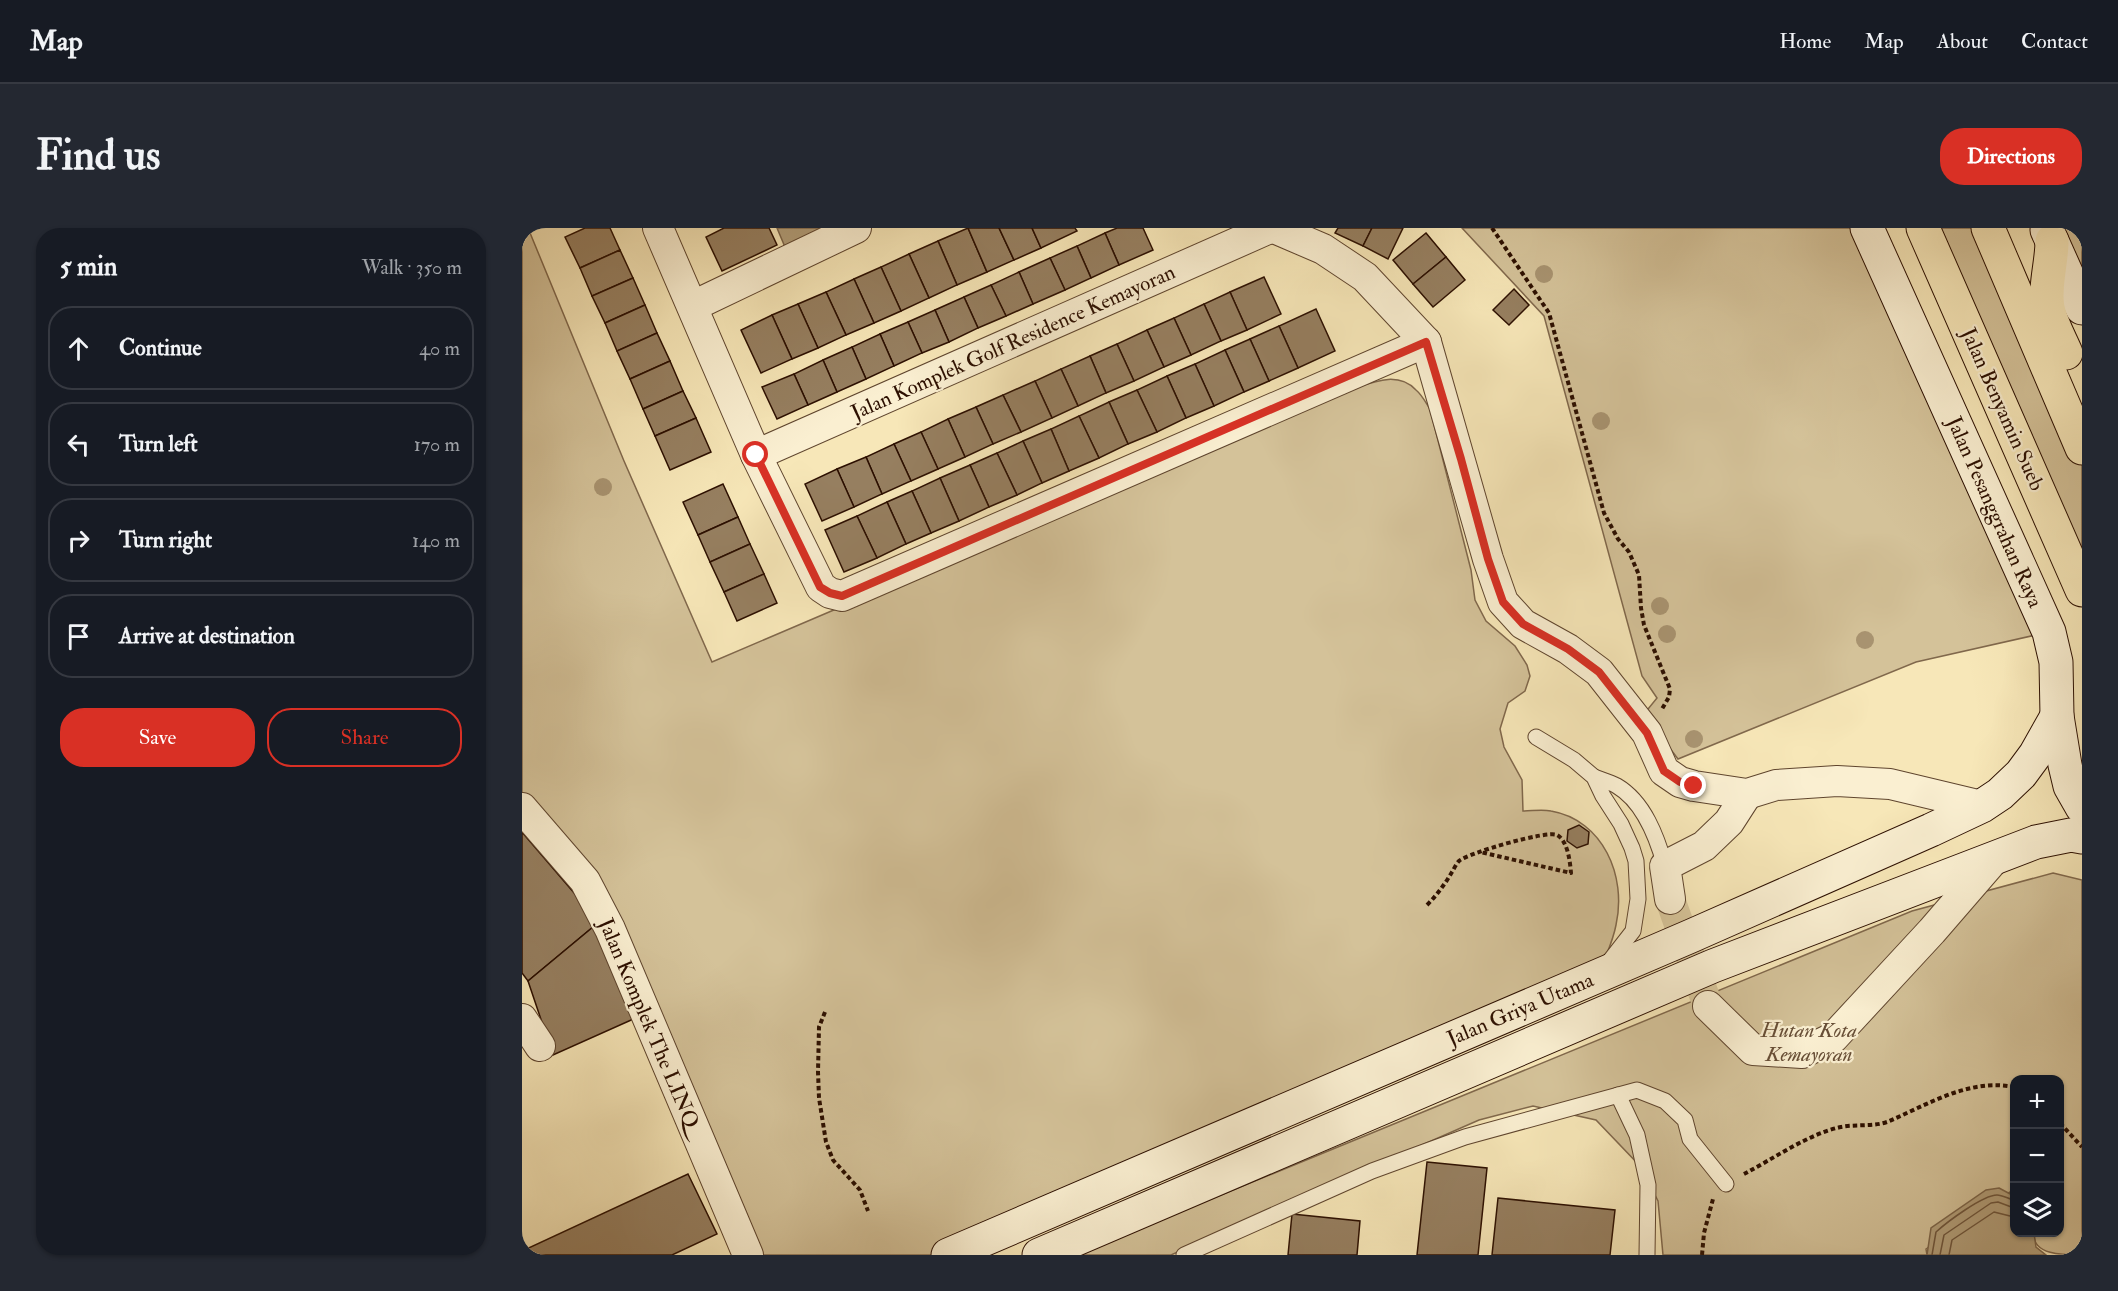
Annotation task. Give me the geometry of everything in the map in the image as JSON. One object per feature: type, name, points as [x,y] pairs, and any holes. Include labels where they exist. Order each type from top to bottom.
[{"type":"main road","name":"Jalan Pesanggrahan Raya","points":[[1867,228],[2049,632],[2056,662],[2057,716],[2070,786],[2082,807]]},
{"type":"main road","name":"Jalan Benyamin Sueb","points":[[1923,228],[2082,590]]},
{"type":"main road","points":[[1988,228],[2082,448]]},
{"type":"main road","points":[[2050,235],[2082,308]]},
{"type":"main road","points":[[2050,235],[2052,263],[2047,284],[2048,309],[2082,393]]},
{"type":"main road","name":"Jalan Griya Utama","points":[[948,1255],[1691,936],[1982,806],[2000,794],[2021,774],[2036,755],[2057,716]]},
{"type":"main road","name":"Jalan Griya Utama","points":[[1039,1255],[1084,1246],[1713,966],[2036,842],[2071,836],[2082,837]]},
{"type":"street","points":[[658,228],[756,455],[820,587],[842,596],[1426,342]]},
{"type":"street","points":[[693,306],[856,228]]},
{"type":"street","name":"Jalan Komplek Golf Residence Kemayoran","points":[[756,455],[1272,228],[1323,249],[1365,277],[1426,342],[1488,559],[1503,602],[1523,624],[1568,649],[1599,672],[1647,733],[1664,771],[1680,782],[1694,786],[1747,794],[1776,785],[1837,781],[1890,784],[1982,806]]},
{"type":"street","points":[[1670,899],[1665,866],[1704,846],[1729,822],[1747,794]]},
{"type":"street","name":"Jalan Komplek The LINQ","points":[[522,808],[585,881],[610,929],[745,1254]]},
{"type":"street","points":[[1708,1006],[1753,1050],[1802,1053],[1833,1038],[1932,931],[1996,857]]},
{"type":"street","points":[[522,1019],[540,1046]]},
{"type":"lane","points":[[1536,737],[1574,760],[1594,777],[1614,784],[1624,791],[1641,808],[1659,846],[1665,866]]},
{"type":"lane","points":[[1594,777],[1632,848],[1636,861],[1638,899],[1633,931],[1596,976]]},
{"type":"lane","points":[[1184,1255],[1372,1171],[1465,1137],[1637,1090],[1665,1101],[1685,1120],[1690,1139],[1726,1184]]},
{"type":"lane","points":[[1618,1095],[1637,1135],[1648,1185],[1647,1255]]},
{"type":"path","points":[[1492,228],[1549,313],[1604,513],[1618,539],[1629,552],[1639,575],[1644,625],[1670,689],[1669,697],[1647,733]]},
{"type":"path","points":[[1427,905],[1436,896],[1458,861],[1480,852],[1535,836],[1557,835],[1564,844],[1571,873],[1480,852]]},
{"type":"path","points":[[825,1012],[819,1027],[818,1072],[819,1098],[826,1142],[833,1160],[860,1190],[868,1211]]},
{"type":"path","points":[[1702,1255],[1711,1201],[1726,1184],[1814,1137],[1841,1127],[1877,1125],[1887,1122],[1962,1089],[1998,1083],[2010,1085]]},
{"type":"path","points":[[2064,1127],[2082,1147]]},
{"type":"green space","points":[[522,228],[528,228],[624,461],[712,662],[1349,390],[1392,379],[1409,384],[1420,394],[1430,409],[1471,570],[1475,600],[1486,621],[1515,646],[1527,665],[1530,676],[1525,691],[1508,703],[1500,729],[1504,747],[1522,780],[1523,811],[1551,811],[1569,816],[1585,826],[1607,853],[1614,870],[1618,888],[1618,906],[1616,925],[1606,956],[946,1255],[748,1255],[603,915],[522,809]]},
{"type":"green space","points":[[1462,228],[1869,228],[2049,632],[1916,662],[1678,759],[1644,714],[1657,698],[1642,676],[1544,316]]},
{"type":"green space","points":[[1923,228],[1988,228],[2082,439],[2082,590]]},
{"type":"green space","points":[[2064,228],[2082,228],[2082,271]]},
{"type":"green space","name":"Hutan Kota Kemayoran","points":[[2053,873],[2082,880],[2082,1255],[2066,1255],[2043,1250],[2038,1246],[2035,1237],[2064,1237],[2064,1075],[2010,1075],[2010,1192],[1926,1249],[1927,1255],[1663,1255],[1658,1201],[1640,1166],[1596,1120],[1533,1106],[1479,1120],[1171,1255],[1075,1255],[1912,911]]},
{"type":"water","points":[[777,228],[832,228],[785,247]]},
{"type":"water","points":[[1999,1188],[2010,1194],[2010,1237],[2035,1237],[2036,1247],[2046,1255],[1927,1255],[1931,1228],[1986,1190]]},
{"type":"building","points":[[585,228],[610,228],[620,250],[580,268],[565,237]]},
{"type":"building","points":[[724,228],[769,228],[777,245],[722,271],[706,237]]},
{"type":"building","points":[[968,228],[987,272],[957,285],[938,241]]},
{"type":"building","points":[[968,228],[999,228],[1014,260],[987,272]]},
{"type":"building","points":[[999,228],[1032,228],[1041,248],[1014,260]]},
{"type":"building","points":[[1032,228],[1075,228],[1077,231],[1041,248]]},
{"type":"building","points":[[1117,228],[1143,228],[1153,250],[1119,265],[1105,233]]},
{"type":"building","points":[[1338,228],[1372,228],[1363,246],[1335,233]]},
{"type":"building","points":[[1372,228],[1403,228],[1388,259],[1363,246]]},
{"type":"building","points":[[1105,233],[1119,265],[1091,278],[1077,246]]},
{"type":"building","points":[[1426,233],[1446,257],[1413,284],[1393,260]]},
{"type":"building","points":[[938,241],[957,285],[929,298],[909,254]]},
{"type":"building","points":[[1077,246],[1091,278],[1065,290],[1050,258]]},
{"type":"building","points":[[620,250],[633,278],[592,296],[580,268]]},
{"type":"building","points":[[909,254],[929,298],[901,311],[881,267]]},
{"type":"building","points":[[1446,257],[1465,280],[1433,307],[1413,284]]},
{"type":"building","points":[[1050,258],[1065,290],[1033,304],[1019,272]]},
{"type":"building","points":[[881,267],[901,311],[874,323],[854,279]]},
{"type":"building","points":[[1019,272],[1033,304],[1006,316],[991,285]]},
{"type":"building","points":[[1264,277],[1281,314],[1247,330],[1230,292]]},
{"type":"building","points":[[633,278],[645,305],[605,323],[592,296]]},
{"type":"building","points":[[854,279],[874,323],[846,335],[826,292]]},
{"type":"building","points":[[991,285],[1006,316],[978,328],[964,297]]},
{"type":"building","points":[[1514,289],[1529,305],[1509,325],[1493,310]]},
{"type":"building","points":[[826,292],[846,335],[818,348],[798,304]]},
{"type":"building","points":[[1230,292],[1247,330],[1221,341],[1204,304]]},
{"type":"building","points":[[964,297],[978,328],[949,342],[935,310]]},
{"type":"building","points":[[798,304],[818,348],[792,359],[772,315]]},
{"type":"building","points":[[1204,304],[1221,341],[1191,355],[1174,318]]},
{"type":"building","points":[[645,305],[657,333],[617,351],[605,323]]},
{"type":"building","points":[[1316,309],[1335,351],[1298,368],[1279,326]]},
{"type":"building","points":[[935,310],[949,342],[922,353],[908,322]]},
{"type":"building","points":[[772,315],[792,359],[761,373],[741,330]]},
{"type":"building","points":[[1174,318],[1191,355],[1164,367],[1147,330]]},
{"type":"building","points":[[908,322],[922,353],[894,366],[880,334]]},
{"type":"building","points":[[1279,326],[1298,368],[1269,381],[1250,339]]},
{"type":"building","points":[[1147,330],[1164,367],[1134,381],[1117,344]]},
{"type":"building","points":[[657,333],[670,361],[630,379],[617,351]]},
{"type":"building","points":[[880,334],[894,366],[866,379],[852,347]]},
{"type":"building","points":[[1250,339],[1269,381],[1244,392],[1225,350]]},
{"type":"building","points":[[1117,344],[1134,381],[1106,393],[1090,356]]},
{"type":"building","points":[[852,347],[866,379],[837,392],[823,360]]},
{"type":"building","points":[[1225,350],[1244,392],[1214,406],[1195,364]]},
{"type":"building","points":[[1090,356],[1106,393],[1078,406],[1061,369]]},
{"type":"building","points":[[823,360],[837,392],[808,405],[794,374]]},
{"type":"building","points":[[670,361],[683,391],[643,409],[630,379]]},
{"type":"building","points":[[1195,364],[1214,406],[1186,418],[1167,376]]},
{"type":"building","points":[[1061,369],[1078,406],[1052,418],[1035,381]]},
{"type":"building","points":[[794,374],[808,405],[777,419],[762,387]]},
{"type":"building","points":[[1167,376],[1186,418],[1157,432],[1137,390]]},
{"type":"building","points":[[1035,381],[1052,418],[1021,432],[1003,395]]},
{"type":"building","points":[[1137,390],[1157,432],[1128,444],[1109,402]]},
{"type":"building","points":[[683,391],[696,418],[655,436],[643,409]]},
{"type":"building","points":[[1003,395],[1021,432],[993,444],[976,407]]},
{"type":"building","points":[[1109,402],[1128,444],[1099,458],[1079,416]]},
{"type":"building","points":[[976,407],[993,444],[965,457],[948,419]]},
{"type":"building","points":[[1079,416],[1099,458],[1069,471],[1051,429]]},
{"type":"building","points":[[696,418],[711,452],[670,470],[655,436]]},
{"type":"building","points":[[948,419],[965,457],[938,469],[921,432]]},
{"type":"building","points":[[1051,429],[1069,471],[1042,483],[1023,441]]},
{"type":"building","points":[[921,432],[938,469],[911,481],[894,444]]},
{"type":"building","points":[[1023,441],[1042,483],[1017,495],[997,453]]},
{"type":"building","points":[[894,444],[911,481],[882,494],[866,457]]},
{"type":"building","points":[[997,453],[1017,495],[989,507],[970,465]]},
{"type":"building","points":[[866,457],[882,494],[854,507],[837,469]]},
{"type":"building","points":[[970,465],[989,507],[959,521],[940,478]]},
{"type":"building","points":[[837,469],[854,507],[822,521],[805,484]]},
{"type":"building","points":[[940,478],[959,521],[931,533],[912,491]]},
{"type":"building","points":[[723,484],[738,517],[698,535],[683,502]]},
{"type":"building","points":[[912,491],[931,533],[906,544],[887,502]]},
{"type":"building","points":[[887,502],[906,544],[877,558],[857,516]]},
{"type":"building","points":[[857,516],[877,558],[844,572],[825,530]]},
{"type":"building","points":[[738,517],[750,544],[710,562],[698,535]]},
{"type":"building","points":[[750,544],[764,574],[724,592],[710,562]]},
{"type":"building","points":[[764,574],[777,603],[737,621],[724,592]]},
{"type":"building","points":[[1579,825],[1589,832],[1588,844],[1577,848],[1567,841],[1568,830]]},
{"type":"building","points":[[522,832],[599,922],[528,981],[522,973]]},
{"type":"building","points":[[599,922],[640,1016],[553,1055],[528,981]]},
{"type":"building","points":[[1427,1162],[1487,1168],[1478,1255],[1417,1255]]},
{"type":"building","points":[[688,1174],[717,1234],[672,1255],[522,1255],[522,1251]]},
{"type":"building","points":[[1498,1198],[1615,1210],[1610,1255],[1492,1255]]},
{"type":"building","points":[[1292,1214],[1360,1221],[1357,1255],[1288,1255]]},
{"type":"tunnel","points":[[1670,899],[1708,1006]]},
{"type":"route","points":[[756,455],[820,587],[842,596],[1426,342],[1488,559],[1503,602],[1523,624],[1568,649],[1599,672],[1647,733],[1664,771],[1680,782],[1694,786]]}]
